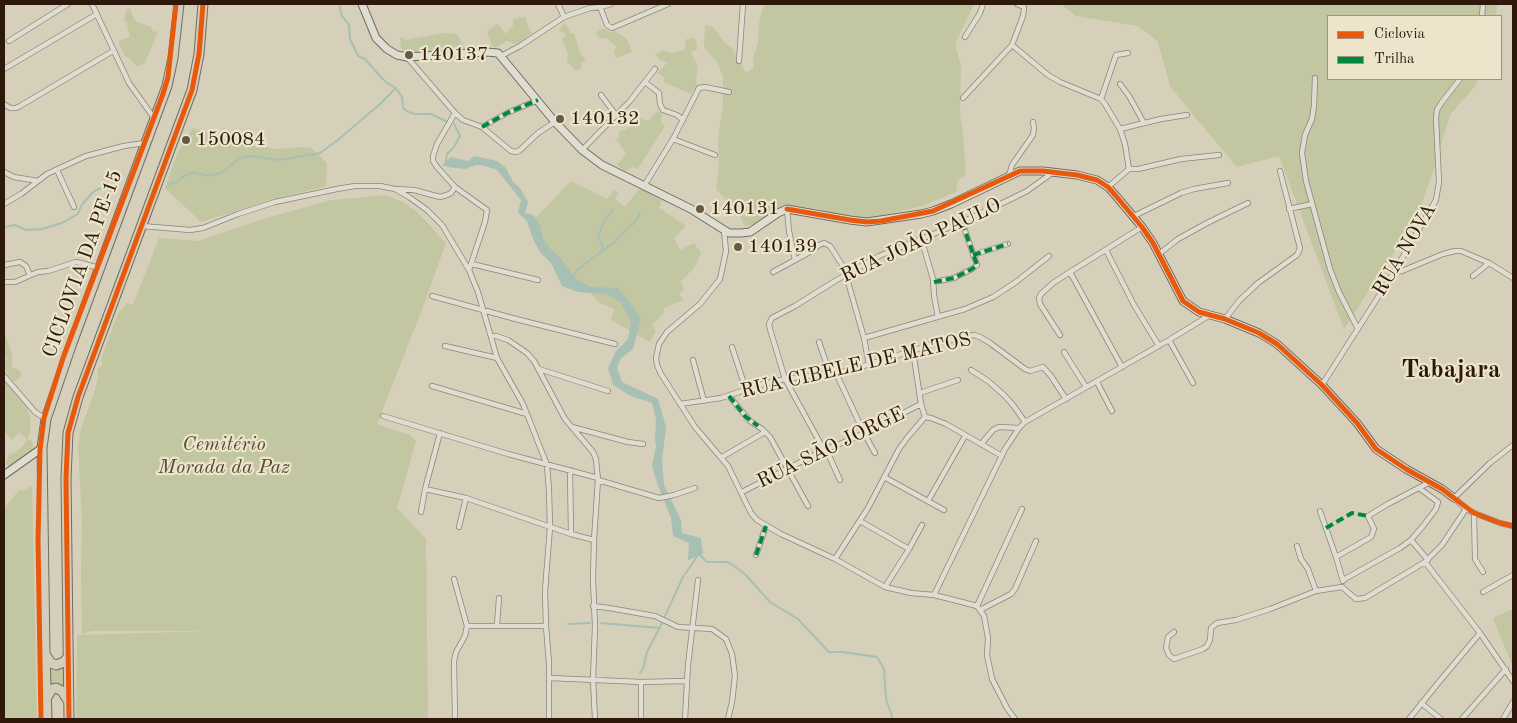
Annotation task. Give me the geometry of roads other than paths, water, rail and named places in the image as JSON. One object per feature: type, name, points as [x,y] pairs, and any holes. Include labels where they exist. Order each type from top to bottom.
[{"type":"highway","points":[[47,719],[42,448],[46,419],[170,74],[179,4]]},
{"type":"highway","points":[[70,719],[66,478],[68,433],[78,397],[192,90],[199,54],[203,4]]},
{"type":"highway","points":[[45,653],[52,663],[56,665],[68,657]]},
{"type":"highway","points":[[47,697],[52,689],[60,689],[70,702]]},
{"type":"street","points":[[9,41],[68,4]]},
{"type":"street","points":[[92,4],[129,83],[155,119]]},
{"type":"street","points":[[362,4],[371,29],[380,43],[397,55],[407,58],[494,52],[501,56],[555,122],[582,150],[602,165],[691,209],[724,231],[734,234],[750,232],[787,209],[867,222],[933,211],[1020,171],[1052,172],[1097,180],[1108,187],[1142,227],[1159,254],[1182,301],[1199,312],[1225,319],[1258,333],[1277,344],[1322,385],[1357,423],[1376,449],[1430,482],[1454,498],[1466,509],[1500,523],[1513,526]]},
{"type":"street","points":[[558,4],[564,17]]},
{"type":"street","points":[[501,56],[564,17],[590,8],[611,4]]},
{"type":"street","points":[[600,6],[610,28],[619,26],[668,4]]},
{"type":"street","points":[[739,61],[743,4]]},
{"type":"street","points":[[965,37],[980,13],[983,4]]},
{"type":"street","points":[[963,98],[1012,45],[1024,9],[1017,4]]},
{"type":"street","points":[[4,69],[97,14]]},
{"type":"street","points":[[1012,45],[1048,75],[1101,99],[1120,129],[1128,154],[1129,169]]},
{"type":"street","points":[[4,104],[10,108],[16,108],[113,51]]},
{"type":"street","points":[[1101,99],[1116,56],[1128,53]]},
{"type":"street","points":[[407,58],[463,120],[482,127],[506,147],[516,152],[524,148],[538,133],[555,122]]},
{"type":"street","points":[[582,150],[630,101],[655,69]]},
{"type":"street","points":[[1315,78],[1312,119],[1305,134],[1302,153],[1306,181],[1330,269],[1339,292],[1358,329]]},
{"type":"street","name":"RUA NOVA","points":[[1322,385],[1394,272],[1436,200],[1439,182],[1437,110],[1459,80]]},
{"type":"street","points":[[645,82],[659,94],[663,110],[683,120]]},
{"type":"street","points":[[1120,84],[1144,123]]},
{"type":"street","points":[[644,186],[673,139],[697,91],[702,87],[728,92]]},
{"type":"street","points":[[600,95],[616,115]]},
{"type":"street","points":[[482,127],[507,113],[538,100]]},
{"type":"street","points":[[456,113],[437,144],[433,160],[455,187],[487,210],[485,222],[469,270]]},
{"type":"street","points":[[1120,129],[1187,115]]},
{"type":"street","points":[[1009,176],[1012,165],[1033,135],[1033,122]]},
{"type":"street","points":[[673,139],[714,155]]},
{"type":"street","points":[[4,204],[57,170],[94,154],[145,142]]},
{"type":"street","points":[[1108,187],[1129,169],[1138,169],[1181,159],[1218,155]]},
{"type":"street","points":[[57,170],[74,207]]},
{"type":"street","points":[[1225,319],[1258,283],[1297,255],[1299,251],[1300,248],[1280,171]]},
{"type":"street","points":[[4,172],[14,177],[38,181]]},
{"type":"street","name":"RUA JOÃO PAULO","points":[[785,379],[770,329],[769,324],[772,318],[879,256],[962,222],[1027,191],[1052,172]]},
{"type":"street","points":[[1134,216],[1181,193],[1228,183]]},
{"type":"street","points":[[141,226],[190,230],[203,228],[275,202],[328,190],[370,186],[414,190],[440,197],[447,196],[455,187]]},
{"type":"street","points":[[395,189],[427,210],[442,225],[469,270],[478,292],[496,358],[519,394],[547,465],[550,527],[545,590],[550,678],[549,719]]},
{"type":"street","points":[[1159,254],[1178,239],[1248,203]]},
{"type":"street","points":[[1289,209],[1312,204]]},
{"type":"street","points":[[787,209],[788,231],[795,260]]},
{"type":"street","points":[[934,282],[954,278],[976,267],[977,262],[962,222]]},
{"type":"street","points":[[1060,335],[1039,301],[1045,290],[1142,227]]},
{"type":"street","points":[[724,231],[726,251],[720,279],[700,304],[667,332],[656,351],[657,365],[680,404],[695,428],[728,466],[751,513],[757,520],[835,559],[885,587],[977,606],[984,616],[987,628],[988,654],[992,679],[1015,719]]},
{"type":"street","points":[[921,238],[934,282],[938,317]]},
{"type":"street","points":[[773,272],[819,245],[828,244],[840,260],[846,274],[864,338],[869,365]]},
{"type":"street","points":[[973,255],[1008,244]]},
{"type":"street","points":[[1106,250],[1134,305],[1159,346]]},
{"type":"street","points":[[1394,272],[1402,271],[1455,251],[1489,263],[1513,278]]},
{"type":"street","points":[[864,338],[938,317],[993,297],[1049,256]]},
{"type":"street","points":[[4,265],[20,262],[26,266],[30,275]]},
{"type":"street","points":[[6,282],[15,282],[38,272],[48,271],[76,262],[99,268]]},
{"type":"street","points":[[1473,276],[1489,263]]},
{"type":"street","points":[[472,264],[538,280]]},
{"type":"street","points":[[1070,272],[1122,367]]},
{"type":"street","points":[[432,296],[615,344]]},
{"type":"street","points":[[934,596],[1002,456],[1019,428],[1025,422],[1210,315]]},
{"type":"street","name":"RUA CIBELE DE MATOS","points":[[680,404],[729,396],[785,379],[836,373],[869,365],[952,339],[974,335],[980,337],[1030,371],[1043,366],[1052,376],[1066,399]]},
{"type":"street","points":[[491,336],[501,337],[527,353],[539,369],[558,407],[592,452],[597,467],[594,540],[595,626],[593,680],[595,719]]},
{"type":"street","points":[[1169,340],[1193,383]]},
{"type":"street","points":[[819,342],[830,374]]},
{"type":"street","points":[[445,346],[496,358]]},
{"type":"street","points":[[732,347],[746,390]]},
{"type":"street","name":"RUA SÃO JORGE","points":[[912,351],[925,417]]},
{"type":"street","points":[[1064,352],[1086,388]]},
{"type":"street","points":[[693,360],[704,401]]},
{"type":"street","points":[[539,369],[608,391]]},
{"type":"street","points":[[971,370],[1004,395],[1025,422]]},
{"type":"street","points":[[836,373],[875,453]]},
{"type":"street","points":[[4,376],[34,412],[46,419]]},
{"type":"street","points":[[785,379],[792,395],[825,450],[840,480]]},
{"type":"street","points":[[920,393],[958,380]]},
{"type":"street","points":[[1097,382],[1112,411]]},
{"type":"street","points":[[432,386],[527,414]]},
{"type":"street","points":[[729,396],[746,417],[765,432],[773,442],[786,469],[808,506]]},
{"type":"street","name":"RUA SÃO JORGE","points":[[742,492],[921,404]]},
{"type":"street","points":[[383,416],[659,498],[695,488]]},
{"type":"street","points":[[835,559],[860,521],[907,438],[925,417],[936,420],[1002,456]]},
{"type":"street","points":[[572,427],[628,442],[643,444]]},
{"type":"street","points":[[981,444],[993,430],[1000,427],[1019,428]]},
{"type":"street","points":[[722,457],[765,432]]},
{"type":"street","points":[[422,512],[425,489],[440,433]]},
{"type":"street","points":[[928,502],[965,436]]},
{"type":"street","points":[[1454,498],[1490,463],[1513,445]]},
{"type":"street","points":[[5,472],[42,448]]},
{"type":"street","points":[[570,470],[570,534]]},
{"type":"street","points":[[884,478],[944,510]]},
{"type":"street","points":[[1336,557],[1372,537],[1374,529],[1368,516],[1430,482]]},
{"type":"street","points":[[1343,580],[1411,540],[1432,515],[1438,502],[1419,488]]},
{"type":"street","points":[[425,489],[466,498],[570,534],[594,540]]},
{"type":"street","points":[[458,527],[466,498]]},
{"type":"street","points":[[977,606],[1022,509]]},
{"type":"street","points":[[1174,632],[1168,636],[1166,648],[1169,655],[1174,659],[1207,646],[1210,640],[1211,628],[1217,623],[1270,610],[1316,591],[1342,587],[1356,599],[1365,598],[1426,561],[1442,545],[1466,509]]},
{"type":"street","points":[[1320,511],[1343,580],[1342,587]]},
{"type":"street","points":[[1474,513],[1475,559],[1483,572]]},
{"type":"street","points":[[860,521],[909,549]]},
{"type":"street","points":[[885,587],[922,525]]},
{"type":"street","points":[[756,554],[766,526]]},
{"type":"street","points":[[1411,540],[1513,679]]},
{"type":"street","points":[[980,610],[1012,594],[1036,541]]},
{"type":"street","points":[[1296,546],[1301,559],[1308,569],[1316,591]]},
{"type":"street","points":[[1483,592],[1513,575]]},
{"type":"street","points":[[454,579],[467,626],[465,636],[456,652],[454,661],[455,719]]},
{"type":"street","points":[[685,719],[686,681],[698,580]]},
{"type":"street","points":[[497,625],[499,598]]},
{"type":"street","points":[[594,606],[649,614],[678,627],[712,629],[726,638],[732,654],[735,676],[728,719]]},
{"type":"street","points":[[467,626],[546,626]]},
{"type":"street","points":[[1409,719],[1480,633]]},
{"type":"street","points":[[1462,719],[1506,669]]},
{"type":"street","points":[[550,678],[640,682],[686,681]]},
{"type":"street","points":[[640,682],[641,719]]},
{"type":"street","points":[[1504,719],[1513,702]]},
{"type":"street","points":[[1421,703],[1441,719]]},
{"type":"waterway","points":[[339,4],[342,16],[349,25],[350,39],[358,56],[365,59],[387,83],[396,88],[402,97],[403,108],[415,114],[431,114],[448,122]]},
{"type":"waterway","points":[[169,184],[177,182],[192,172],[209,176],[223,172],[239,158],[249,156],[280,160],[320,153],[379,105],[396,88]]},
{"type":"waterway","points":[[448,162],[446,161],[447,154],[454,147],[460,136],[454,124]]},
{"type":"waterway","points":[[4,227],[15,225],[26,230],[42,229],[62,223],[78,214],[81,206],[98,189],[106,188],[112,191]]},
{"type":"waterway","points":[[602,250],[602,244],[598,236],[612,210]]},
{"type":"waterway","points":[[573,276],[577,270],[613,243],[636,221],[640,213]]},
{"type":"waterway","points":[[699,554],[707,562],[728,562],[745,574],[770,602],[798,619],[829,652],[877,657],[884,669],[886,699],[893,719]]},
{"type":"waterway","points":[[665,616],[683,577],[698,555]]},
{"type":"waterway","points":[[568,624],[590,623]]},
{"type":"waterway","points":[[601,623],[660,628]]},
{"type":"waterway","points":[[640,673],[643,669],[647,652],[662,623]]},
{"type":"place","name":"140137","points":[[409,55]]},
{"type":"place","name":"140132","points":[[560,119]]},
{"type":"place","name":"150084","points":[[186,140]]},
{"type":"place","name":"140131","points":[[700,209]]},
{"type":"place","name":"140139","points":[[738,247]]},
{"type":"district","name":"Tabajara","points":[[1451,370]]},
{"type":"park label","name":"Cemitério Morada da Paz","points":[[224,456]]}]
